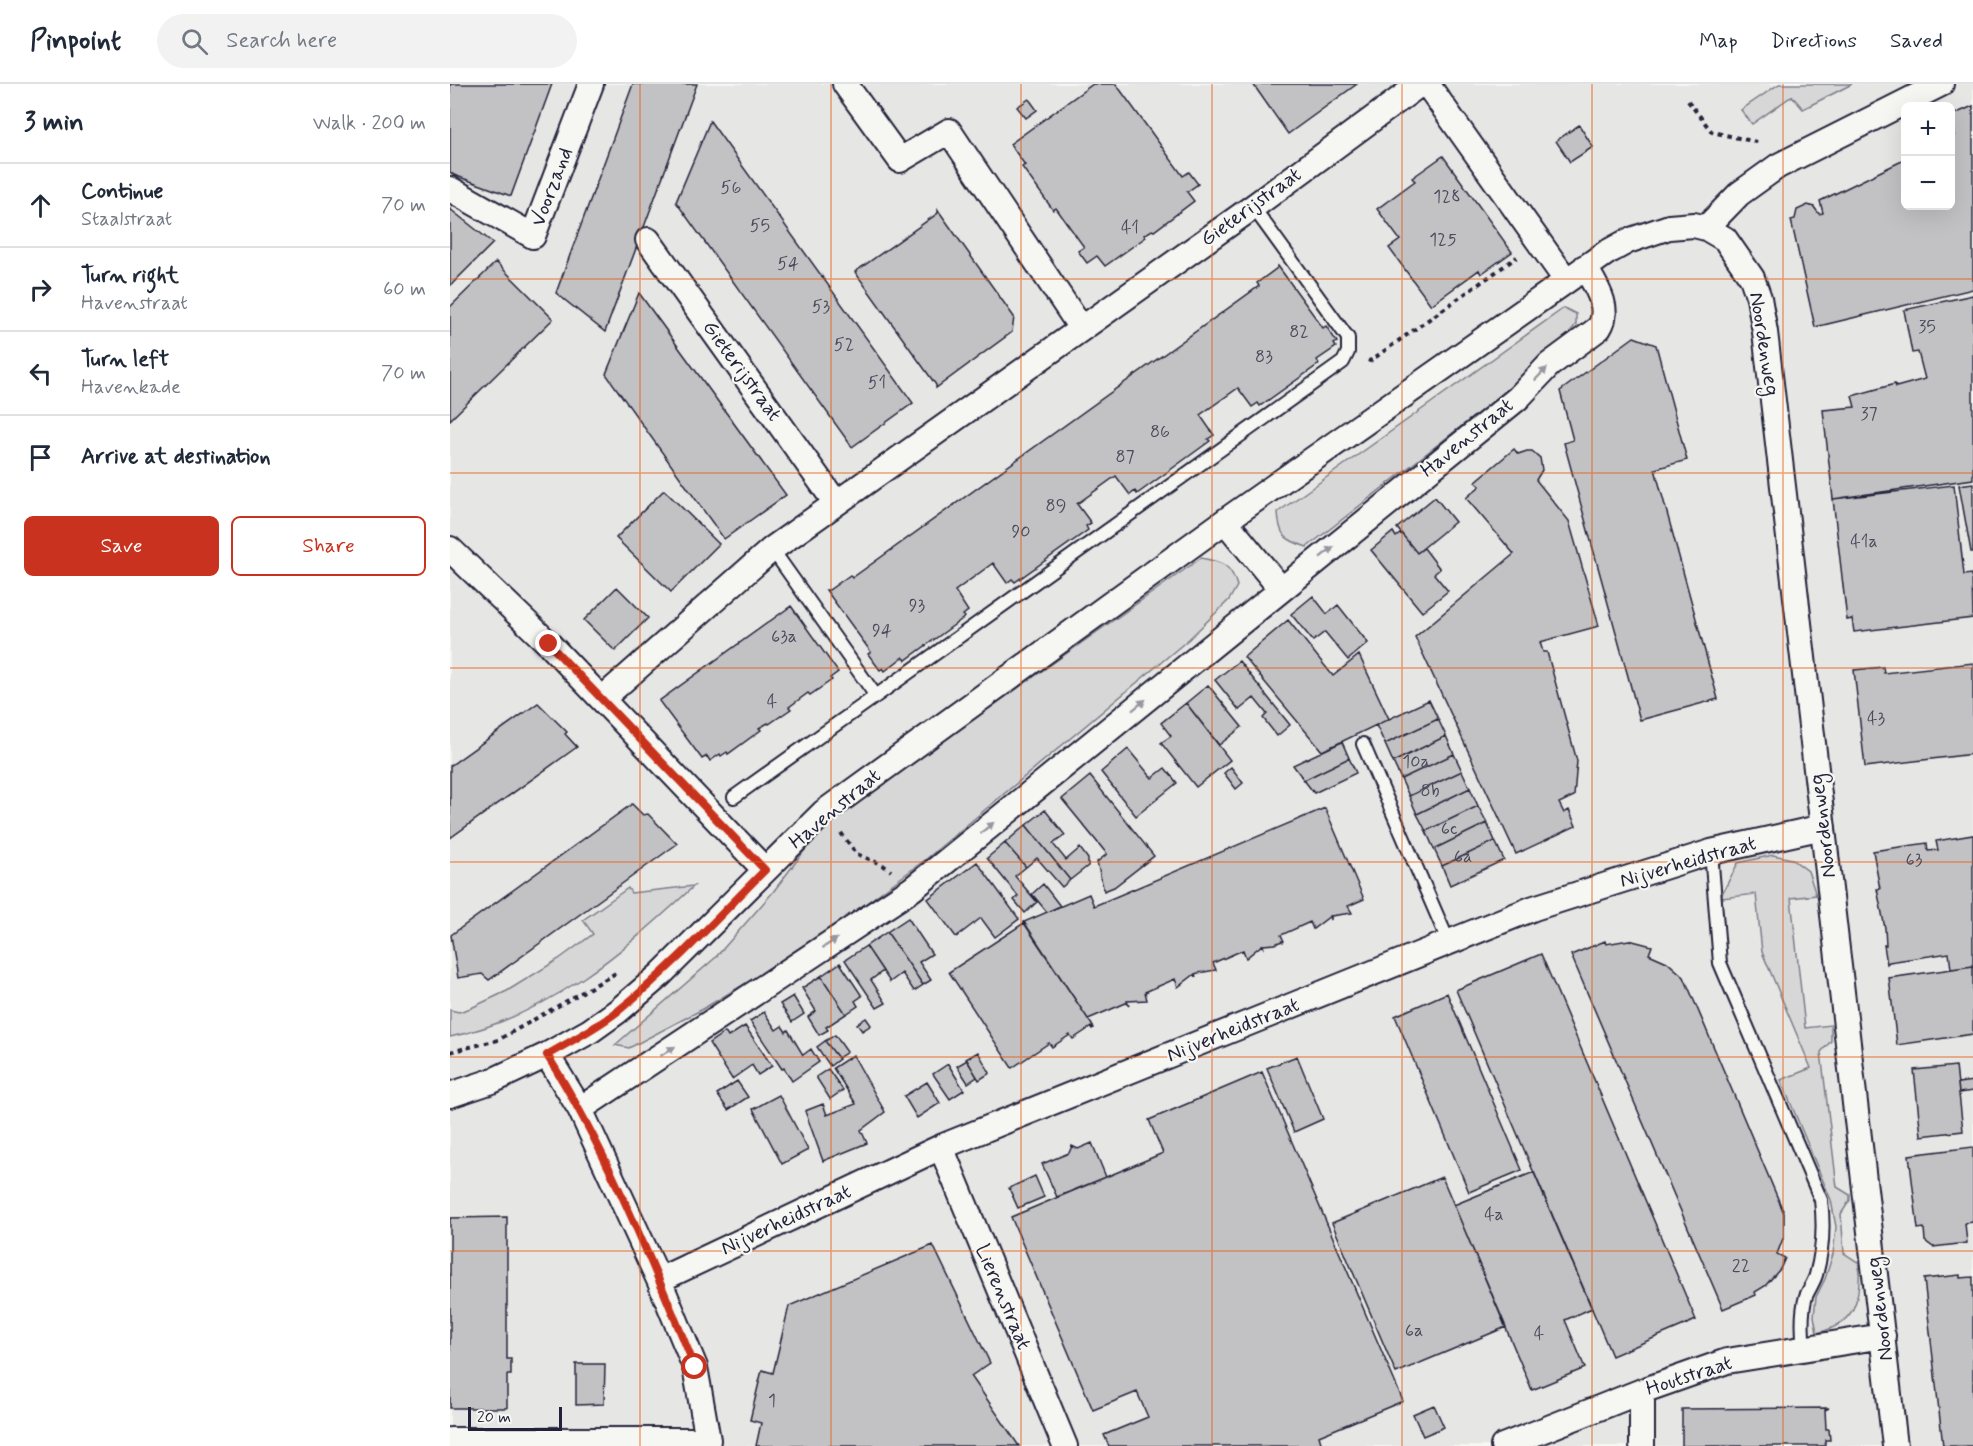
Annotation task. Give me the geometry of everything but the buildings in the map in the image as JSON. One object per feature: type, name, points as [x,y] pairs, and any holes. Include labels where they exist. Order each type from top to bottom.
[{"type":"street","name":"Voorzand","points":[[450,189],[533,236],[591,84]]},
{"type":"street","points":[[845,84],[900,160],[949,131],[1081,328]]},
{"type":"street","name":"Gieterijstraat","points":[[602,699],[772,549],[1253,207],[1420,84]]},
{"type":"street","points":[[1427,84],[1538,241],[1575,273]]},
{"type":"street","points":[[1706,228],[1738,194],[1778,166],[1941,84]]},
{"type":"street","name":"Havenstraat","points":[[450,1095],[492,1081],[547,1055],[590,1031],[660,975],[824,812],[1575,273],[1628,241],[1653,231],[1681,225],[1706,228]]},
{"type":"street","name":"Noordenweg","points":[[1706,228],[1725,239],[1752,278],[1759,298],[1765,332],[1895,1446]]},
{"type":"street","name":"Gieterijstraat","points":[[648,240],[837,502]]},
{"type":"street","name":"Havenstraat","points":[[580,1109],[912,889],[1518,398],[1550,365],[1599,328],[1604,321],[1604,310],[1598,289],[1575,273]]},
{"type":"street","points":[[1225,522],[1281,589]]},
{"type":"street","points":[[450,549],[549,644],[765,870]]},
{"type":"street","name":"Nijverheidstraat","points":[[659,1280],[941,1147],[1534,908],[1711,852],[1823,827]]},
{"type":"street","points":[[450,1440],[707,1443],[695,1367],[659,1280],[580,1109],[547,1055]]},
{"type":"street","name":"Lierenstraat","points":[[941,1147],[1065,1446]]},
{"type":"street","name":"Houtstraat","points":[[1503,1446],[1642,1391],[1727,1361],[1883,1336]]},
{"type":"street","points":[[1642,1391],[1642,1446]]},
{"type":"lane","points":[[734,797],[1342,362],[1348,352],[1348,338],[1253,207]]},
{"type":"lane","points":[[772,549],[876,696]]},
{"type":"lane","points":[[1363,744],[1449,943]]},
{"type":"lane","points":[[1711,852],[1720,963],[1821,1200],[1824,1223],[1822,1245],[1816,1276],[1806,1297],[1802,1326],[1804,1348]]},
{"type":"path","points":[[1688,101],[1712,132],[1767,144],[1778,166]]},
{"type":"path","points":[[1348,352],[1370,361],[1538,241]]},
{"type":"path","points":[[450,1052],[498,1040],[567,1002]]},
{"type":"shaded area","points":[[450,84],[1973,84],[1973,1446],[450,1446]]},
{"type":"shaded area","points":[[1779,84],[1852,84],[1803,109],[1792,96],[1752,124],[1741,110]]},
{"type":"shaded area","points":[[1564,308],[1576,314],[1576,324],[1565,340],[1496,399],[1307,547],[1285,536],[1280,527],[1278,512]]},
{"type":"shaded area","points":[[1201,558],[1225,565],[1232,573],[1237,586],[1229,600],[1189,639],[925,860],[831,929],[701,1010],[629,1048],[615,1045],[715,958],[773,892],[833,813],[1011,693]]},
{"type":"shaded area","points":[[1773,855],[1792,859],[1808,871],[1816,895],[1791,898],[1805,1028],[1831,1025],[1831,1041],[1821,1052],[1837,1187],[1850,1195],[1850,1200],[1841,1214],[1844,1253],[1859,1263],[1859,1288],[1853,1308],[1840,1323],[1817,1333],[1814,1316],[1816,1297],[1833,1254],[1836,1227],[1831,1200],[1781,1080],[1811,1068],[1762,952],[1756,894],[1722,898],[1738,863]]},
{"type":"shaded area","points":[[694,886],[611,958],[552,998],[486,1027],[450,1037],[450,1010],[459,1012],[471,1008],[507,991],[559,959],[593,934],[583,920],[628,888],[631,893]]},
{"type":"route","points":[[549,644],[765,870],[660,975],[618,1011],[590,1031],[547,1055],[580,1109],[659,1280],[695,1367]]}]
